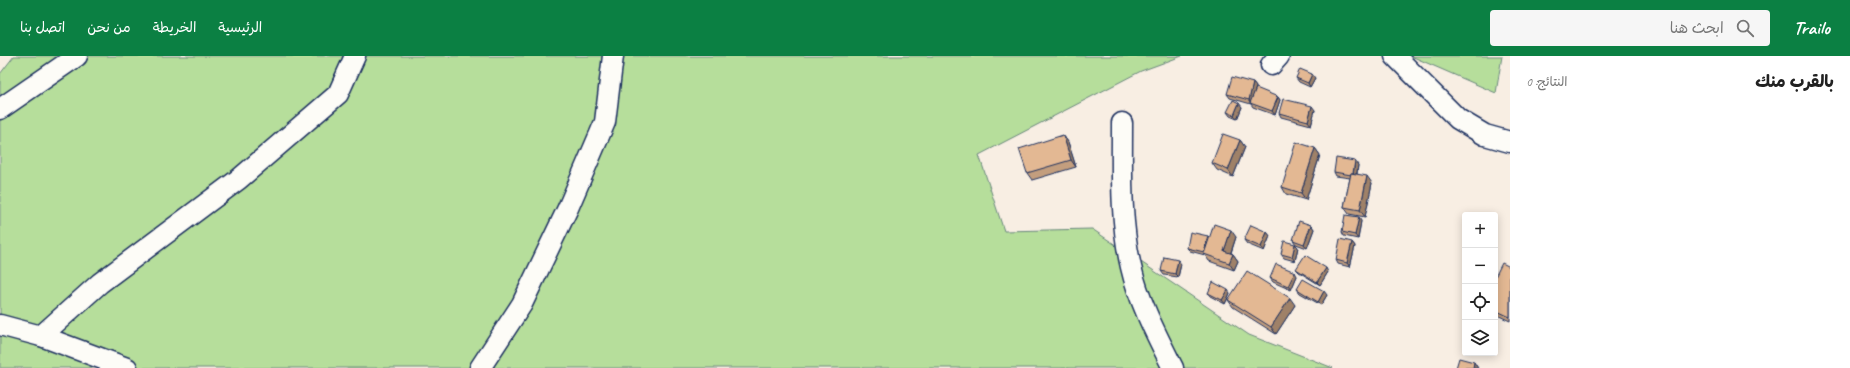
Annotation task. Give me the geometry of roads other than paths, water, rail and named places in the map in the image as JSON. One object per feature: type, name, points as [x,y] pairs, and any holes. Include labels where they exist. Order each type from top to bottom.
[{"type":"street","points":[[0,109],[77,56]]},
{"type":"street","points":[[40,336],[100,283],[239,179],[338,94],[355,56]]},
{"type":"street","points":[[480,368],[522,304],[568,208],[604,122],[613,56]]},
{"type":"street","points":[[1395,56],[1458,119],[1485,135],[1510,142]]},
{"type":"street","points":[[1122,124],[1122,189],[1124,228],[1131,267],[1142,302],[1173,368]]},
{"type":"street","points":[[0,325],[40,336],[127,368]]}]
